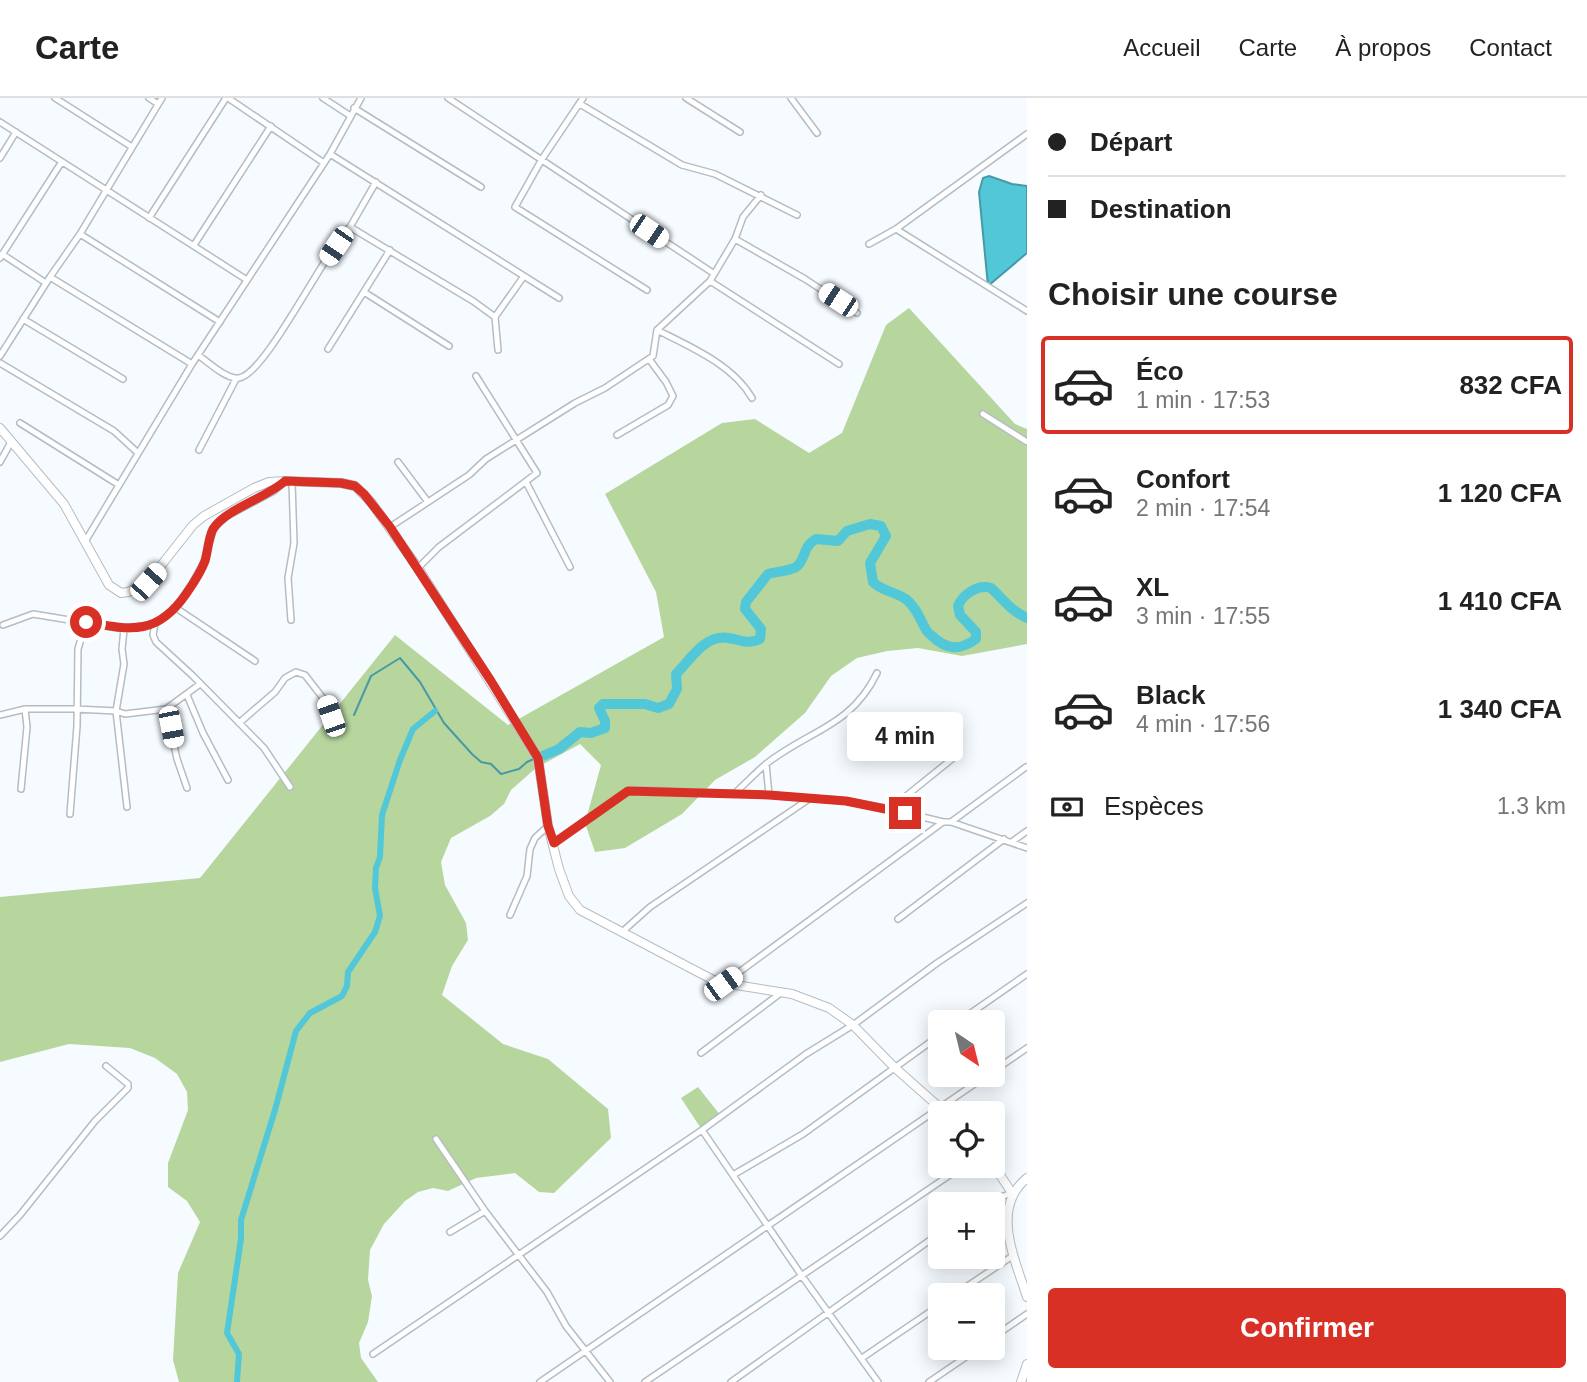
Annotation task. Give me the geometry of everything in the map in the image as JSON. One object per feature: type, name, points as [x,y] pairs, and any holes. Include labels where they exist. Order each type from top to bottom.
[{"type":"main road","points":[[0,429],[64,504],[109,585],[121,593],[148,582],[204,516],[254,488],[269,482],[341,483],[355,486],[390,527],[418,568],[538,758],[548,826],[559,869],[569,896],[580,910],[723,984],[782,992],[829,1008],[853,1025],[932,1101]]},
{"type":"main road","points":[[1002,1178],[1012,1194]]},
{"type":"main road","points":[[1027,1178],[1012,1194],[1006,1219],[1027,1297]]},
{"type":"main road","points":[[1024,1379],[1027,1364]]},
{"type":"street","points":[[55,98],[132,147]]},
{"type":"street","points":[[0,356],[80,234],[160,101],[149,98]]},
{"type":"street","points":[[149,218],[227,98],[324,163]]},
{"type":"street","points":[[323,98],[349,115]]},
{"type":"street","points":[[86,540],[192,364],[330,154],[349,115],[361,98]]},
{"type":"street","points":[[448,98],[713,274]]},
{"type":"street","points":[[686,98],[740,132]]},
{"type":"street","points":[[791,98],[817,133]]},
{"type":"street","points":[[647,290],[516,209],[515,205],[542,159],[582,101],[682,165],[715,174],[797,215]]},
{"type":"street","points":[[354,108],[481,187]]},
{"type":"street","points":[[0,122],[247,280]]},
{"type":"street","points":[[194,245],[271,126]]},
{"type":"street","points":[[0,158],[16,132]]},
{"type":"street","points":[[869,244],[896,229],[1027,134]]},
{"type":"street","points":[[330,154],[559,298]]},
{"type":"street","points":[[61,163],[1,255],[192,364]]},
{"type":"street","points":[[198,355],[236,379],[243,378],[258,366],[350,227],[376,182]]},
{"type":"street","points":[[390,527],[468,475],[486,459],[653,356],[657,330],[710,281],[735,239],[743,217],[761,195]]},
{"type":"street","points":[[350,227],[495,317]]},
{"type":"street","points":[[896,229],[1027,311]]},
{"type":"street","points":[[80,234],[219,322]]},
{"type":"street","points":[[735,239],[805,279],[857,313]]},
{"type":"street","points":[[328,349],[390,250]]},
{"type":"street","points":[[498,349],[495,317],[524,276]]},
{"type":"street","points":[[710,281],[839,364]]},
{"type":"street","points":[[364,292],[449,346]]},
{"type":"street","points":[[23,319],[123,379]]},
{"type":"street","points":[[657,330],[704,354],[744,384],[752,398]]},
{"type":"street","points":[[617,435],[668,405],[673,396],[649,359]]},
{"type":"street","points":[[0,363],[114,431],[138,453]]},
{"type":"street","points":[[418,568],[439,547],[535,476],[536,470],[476,376]]},
{"type":"street","points":[[199,450],[236,379]]},
{"type":"street","points":[[983,414],[1027,442]]},
{"type":"street","points":[[20,423],[119,485]]},
{"type":"street","points":[[0,462],[11,442]]},
{"type":"street","points":[[398,462],[428,502]]},
{"type":"street","points":[[3,625],[33,614],[124,629],[155,624],[176,608],[204,562],[213,530],[227,516],[289,482],[294,543],[288,578],[291,620]]},
{"type":"street","points":[[526,482],[570,567]]},
{"type":"street","points":[[176,608],[255,661]]},
{"type":"street","points":[[70,814],[77,726],[78,649],[86,622]]},
{"type":"street","points":[[155,624],[153,635],[156,642],[264,748],[289,787]]},
{"type":"street","points":[[124,629],[124,664],[116,711],[127,807]]},
{"type":"street","points":[[239,723],[275,692],[285,678],[296,673],[305,674],[326,702],[336,730]]},
{"type":"street","points":[[734,794],[766,764],[846,716],[864,697],[877,673]]},
{"type":"street","points":[[0,715],[25,709],[116,711],[125,714],[166,709],[200,684]]},
{"type":"street","points":[[187,695],[228,780]]},
{"type":"street","points":[[21,789],[27,727],[25,709]]},
{"type":"street","points":[[166,709],[177,759],[187,788]]},
{"type":"street","points":[[890,809],[952,759]]},
{"type":"street","points":[[766,764],[769,795]]},
{"type":"street","points":[[951,822],[1026,767]]},
{"type":"street","points":[[554,843],[628,791],[769,795],[846,801],[951,822],[1027,848]]},
{"type":"street","points":[[622,932],[650,907],[808,799]]},
{"type":"street","points":[[723,984],[943,822]]},
{"type":"street","points":[[510,915],[527,876],[530,849],[535,838],[548,826]]},
{"type":"street","points":[[1013,841],[1027,831]]},
{"type":"street","points":[[898,919],[1003,839]]},
{"type":"street","points":[[373,1354],[702,1130],[806,1054],[853,1025],[937,963],[1027,903]]},
{"type":"street","points":[[975,1010],[1027,974]]},
{"type":"street","points":[[701,1053],[782,992]]},
{"type":"street","points":[[733,1175],[803,1134],[928,1043]]},
{"type":"street","points":[[1005,1063],[1027,1048]]},
{"type":"street","points":[[0,1236],[95,1121],[128,1087],[128,1084],[106,1066]]},
{"type":"street","points":[[954,1101],[972,1087]]},
{"type":"street","points":[[540,1382],[928,1119]]},
{"type":"street","points":[[702,1130],[878,1382]]},
{"type":"street","points":[[436,1139],[485,1211],[547,1292],[566,1326],[610,1382]]},
{"type":"street","points":[[645,1382],[945,1178]]},
{"type":"street","points":[[1005,1195],[1012,1194]]},
{"type":"street","points":[[450,1232],[485,1211]]},
{"type":"street","points":[[732,1382],[928,1242]]},
{"type":"street","points":[[972,1283],[1014,1255]]},
{"type":"street","points":[[1018,1266],[1027,1264]]},
{"type":"street","points":[[862,1358],[928,1313]]},
{"type":"street","points":[[1005,1329],[1027,1314]]},
{"type":"street","points":[[929,1382],[961,1360]]},
{"type":"green space","points":[[909,308],[1015,424],[1027,429],[1027,644],[962,656],[918,648],[857,658],[831,676],[805,713],[755,757],[715,780],[682,814],[625,848],[595,852],[585,823],[601,765],[580,744],[536,768],[511,790],[504,804],[490,816],[451,838],[441,862],[445,885],[466,923],[468,940],[452,966],[442,995],[503,1044],[548,1059],[608,1109],[611,1138],[554,1193],[539,1192],[515,1173],[476,1178],[448,1191],[433,1188],[418,1192],[405,1201],[384,1224],[370,1250],[368,1280],[372,1296],[368,1322],[359,1343],[361,1358],[378,1382],[179,1382],[173,1360],[178,1273],[200,1222],[187,1201],[168,1187],[168,1163],[188,1110],[187,1092],[177,1074],[155,1058],[130,1048],[69,1044],[0,1062],[0,897],[200,878],[395,635],[508,725],[664,637],[656,592],[605,494],[722,423],[755,419],[809,453],[842,433],[886,325]]},
{"type":"green space","points":[[698,1087],[721,1116],[702,1130],[681,1098]]},
{"type":"water","points":[[989,176],[1027,186],[1027,253],[988,286],[979,192],[983,178]]},
{"type":"waterway","points":[[538,758],[559,749],[580,732],[591,733],[605,728],[599,708],[603,704],[645,704],[658,708],[669,704],[677,689],[676,674],[699,649],[712,640],[728,638],[748,642],[760,639],[761,629],[745,609],[746,602],[768,574],[796,567],[808,546],[816,539],[838,541],[847,531],[870,524],[881,526],[886,536],[870,563],[873,582],[907,600],[916,610],[927,632],[948,646],[964,646],[976,639],[976,632],[960,615],[958,606],[967,594],[976,589],[991,588],[1027,618]]},
{"type":"waterway","points":[[354,715],[371,676],[400,658],[420,682],[444,723],[481,762],[491,764],[501,774],[519,769],[536,758]]},
{"type":"waterway","points":[[237,1382],[239,1354],[227,1333],[241,1239],[241,1220],[296,1031],[310,1013],[342,996],[347,986],[348,972],[375,932],[380,916],[375,888],[382,815],[413,729],[435,711]]},
{"type":"route","points":[[86,622],[124,629],[155,624],[176,608],[192,584],[204,562],[213,530],[219,523],[274,491],[285,481],[355,486],[390,527],[418,568],[538,758],[548,826],[554,843],[628,791],[769,795],[846,801],[905,813]]}]
